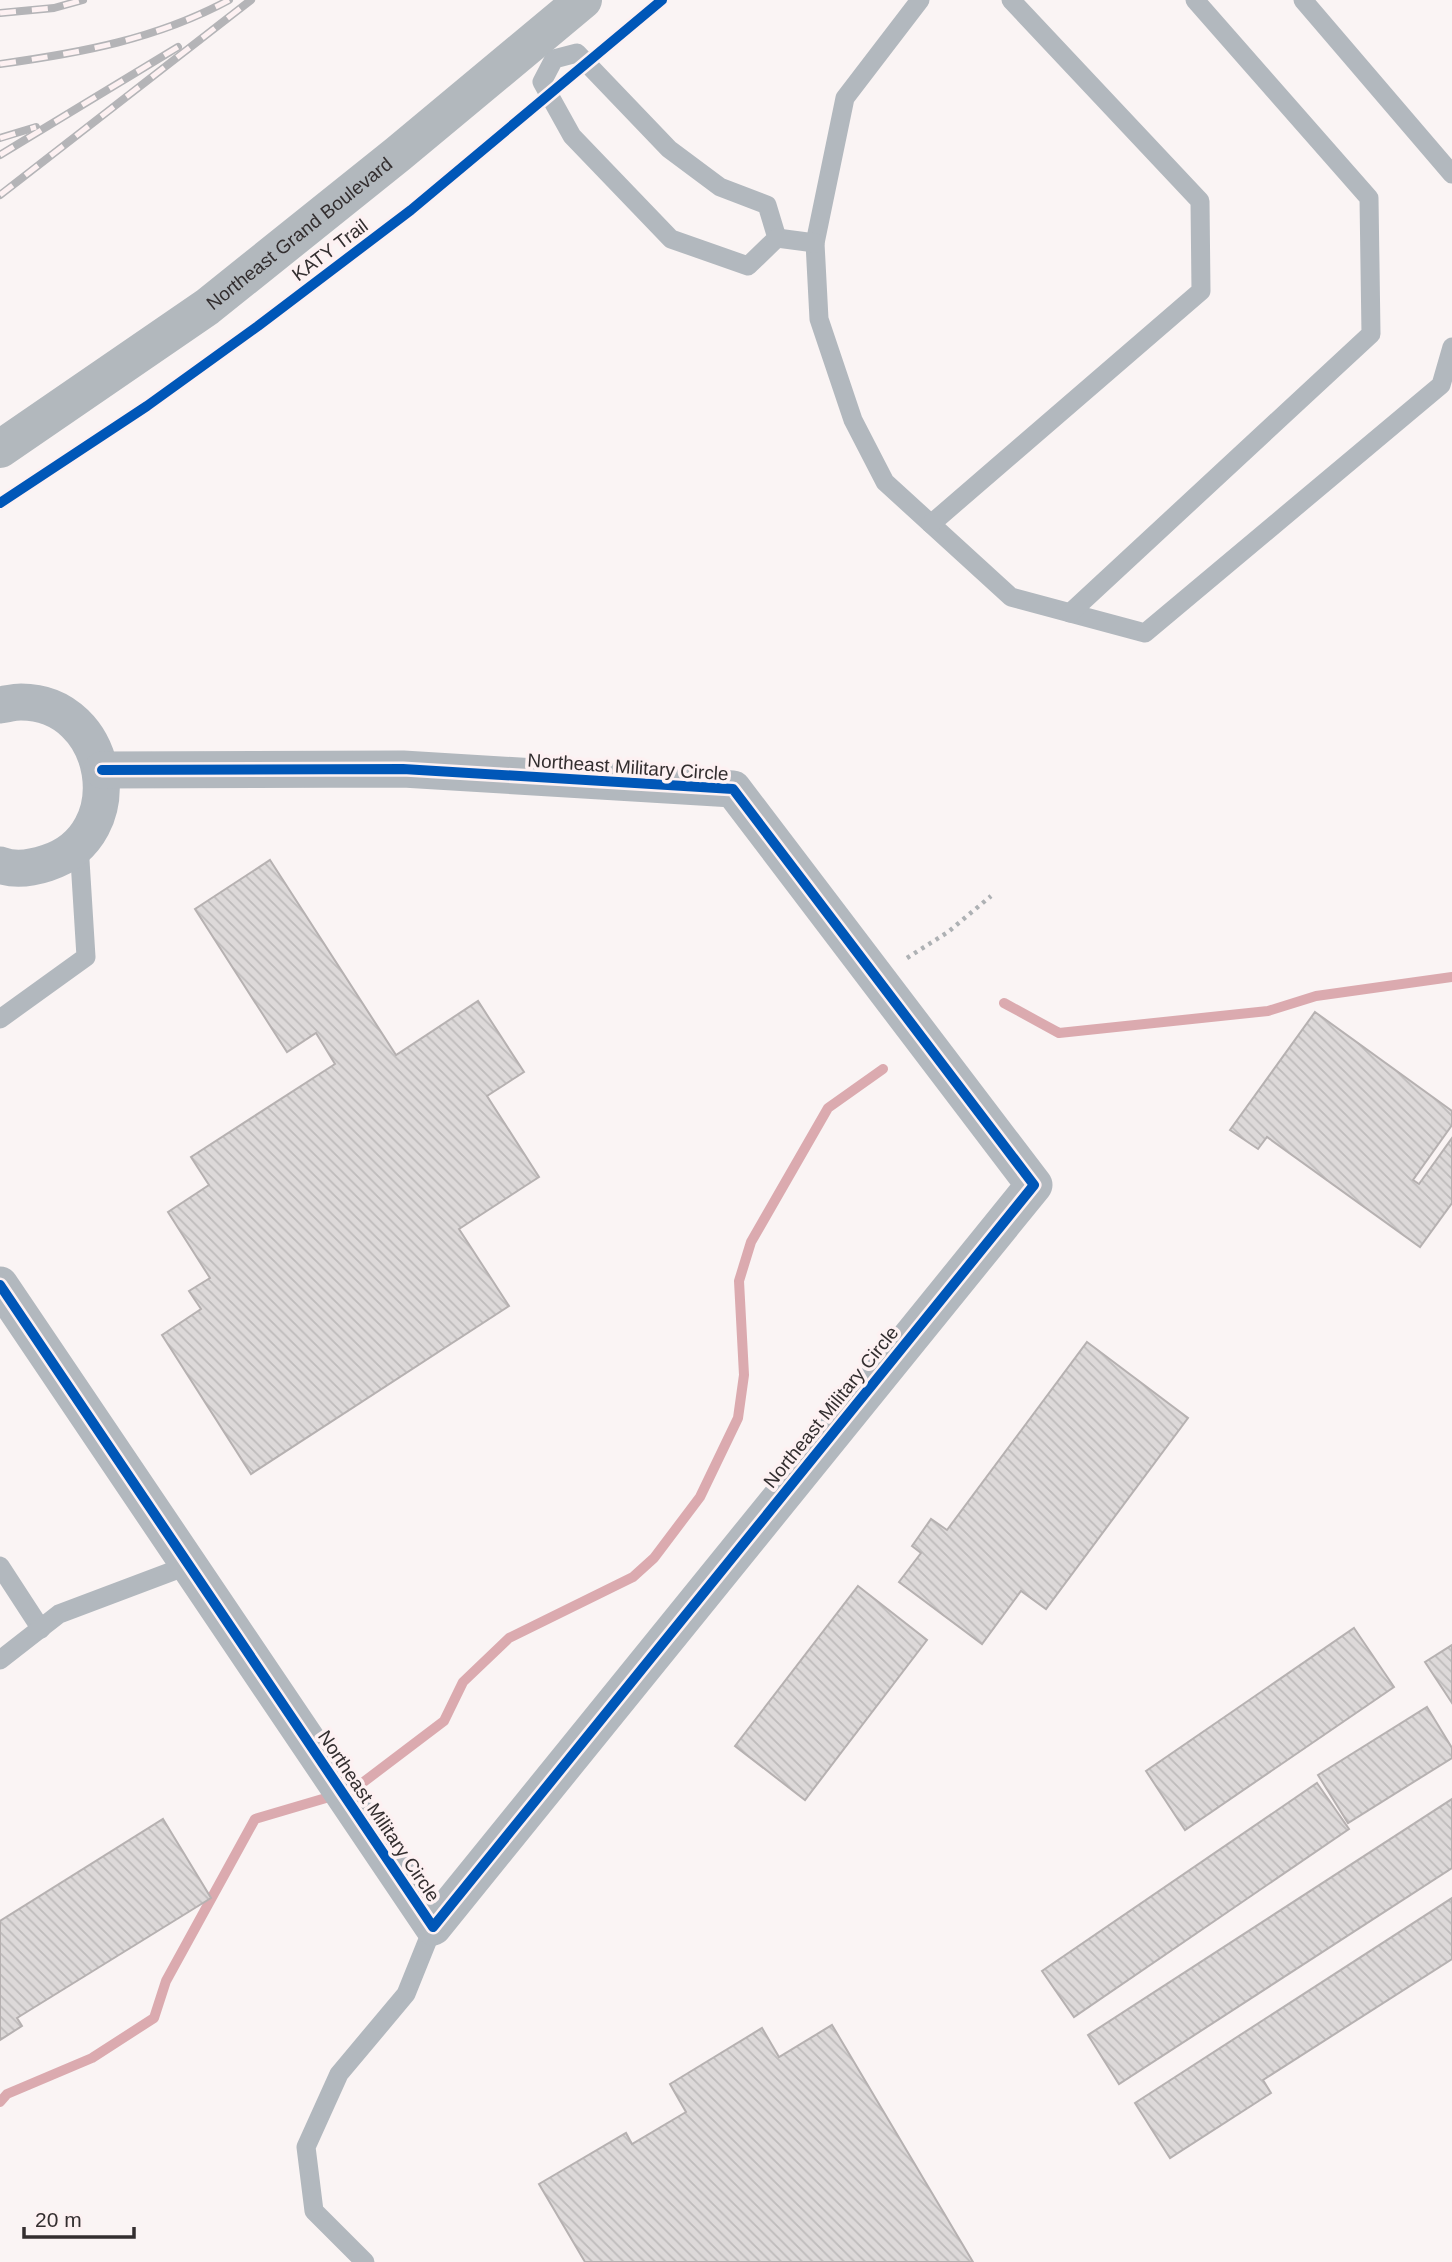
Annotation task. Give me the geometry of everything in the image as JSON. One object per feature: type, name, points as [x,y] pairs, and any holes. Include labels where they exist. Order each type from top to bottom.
[{"type":"street","name":"Northeast Grand Boulevard","points":[[0,449],[207,307],[545,49],[583,0]]},
{"type":"street","points":[[0,705],[22,702],[50,708],[74,722],[92,743],[102,769],[102,796],[95,822],[79,844],[57,860],[32,868],[0,865]]},
{"type":"street","name":"Northeast Military Circle","points":[[0,1285],[433,1927],[1034,1185],[733,789],[403,769],[102,769]]},
{"type":"lane","points":[[920,0],[845,98],[815,243],[819,319],[852,420],[885,482],[1011,597],[1145,633],[1441,385],[1452,347]]},
{"type":"lane","points":[[930,524],[1201,291],[1200,201],[1011,0]]},
{"type":"lane","points":[[1070,613],[1371,334],[1369,198],[1195,0]]},
{"type":"lane","points":[[1303,0],[1452,174]]},
{"type":"lane","points":[[545,49],[577,53],[669,149],[720,187],[767,205],[777,238],[748,266],[671,239],[572,136],[542,82],[545,49]]},
{"type":"lane","points":[[777,238],[815,243]]},
{"type":"lane","points":[[0,1019],[86,957],[79,844]]},
{"type":"lane","points":[[0,1660],[59,1614],[188,1564]]},
{"type":"lane","points":[[0,1566],[41,1629]]},
{"type":"lane","points":[[365,2262],[314,2210],[306,2147],[339,2074],[406,1994],[433,1927]]},
{"type":"path","points":[[877,978],[947,933],[991,896]]},
{"type":"building","points":[[270,860],[396,1055],[478,1001],[524,1072],[487,1096],[539,1177],[459,1229],[509,1306],[251,1474],[162,1335],[201,1309],[189,1291],[210,1278],[168,1212],[209,1185],[191,1157],[335,1064],[316,1033],[287,1052],[195,909]]},
{"type":"building","points":[[1315,1012],[1452,1111],[1452,1125],[1413,1180],[1419,1184],[1452,1138],[1452,1203],[1420,1247],[1267,1137],[1258,1149],[1230,1130]]},
{"type":"building","points":[[1087,1342],[1188,1418],[1046,1609],[1021,1591],[982,1644],[899,1582],[921,1553],[912,1546],[931,1519],[947,1530]]},
{"type":"building","points":[[858,1586],[927,1640],[805,1800],[735,1746]]},
{"type":"building","points":[[1354,1628],[1394,1687],[1185,1830],[1146,1771]]},
{"type":"building","points":[[1452,1645],[1452,1703],[1425,1662]]},
{"type":"building","points":[[1427,1707],[1452,1748],[1452,1758],[1348,1823],[1318,1775]]},
{"type":"building","points":[[1317,1783],[1349,1829],[1074,2017],[1042,1971]]},
{"type":"building","points":[[1452,1799],[1452,1868],[1119,2084],[1088,2035]]},
{"type":"building","points":[[163,1819],[211,1898],[17,2018],[22,2026],[0,2040],[0,1921]]},
{"type":"building","points":[[1452,1898],[1452,1959],[1263,2080],[1271,2093],[1170,2158],[1135,2103]]},
{"type":"building","points":[[832,2025],[973,2262],[585,2262],[539,2184],[626,2133],[632,2144],[686,2112],[670,2084],[762,2028],[779,2057]]},
{"type":"waterway","points":[[1004,1003],[1059,1033],[1268,1011],[1316,996],[1452,977]]},
{"type":"waterway","points":[[0,2102],[7,2094],[92,2058],[154,2018],[166,1981],[255,1819],[353,1790],[444,1721],[463,1682],[509,1638],[633,1577],[654,1558],[700,1497],[738,1418],[744,1375],[739,1281],[751,1242],[828,1108],[883,1069]]},
{"type":"railway","points":[[0,13],[54,8],[83,0]]},
{"type":"railway","points":[[0,64],[118,42],[174,25],[229,0]]},
{"type":"railway","points":[[0,195],[251,0]]},
{"type":"railway","points":[[0,155],[178,47]]},
{"type":"railway","points":[[0,138],[36,127]]},
{"type":"cycle path","name":"KATY Trail","points":[[0,503],[147,406],[411,210],[662,0]]},
{"type":"cycle path","points":[[0,1285],[433,1927],[1034,1185],[733,789],[403,769],[102,770]]}]
